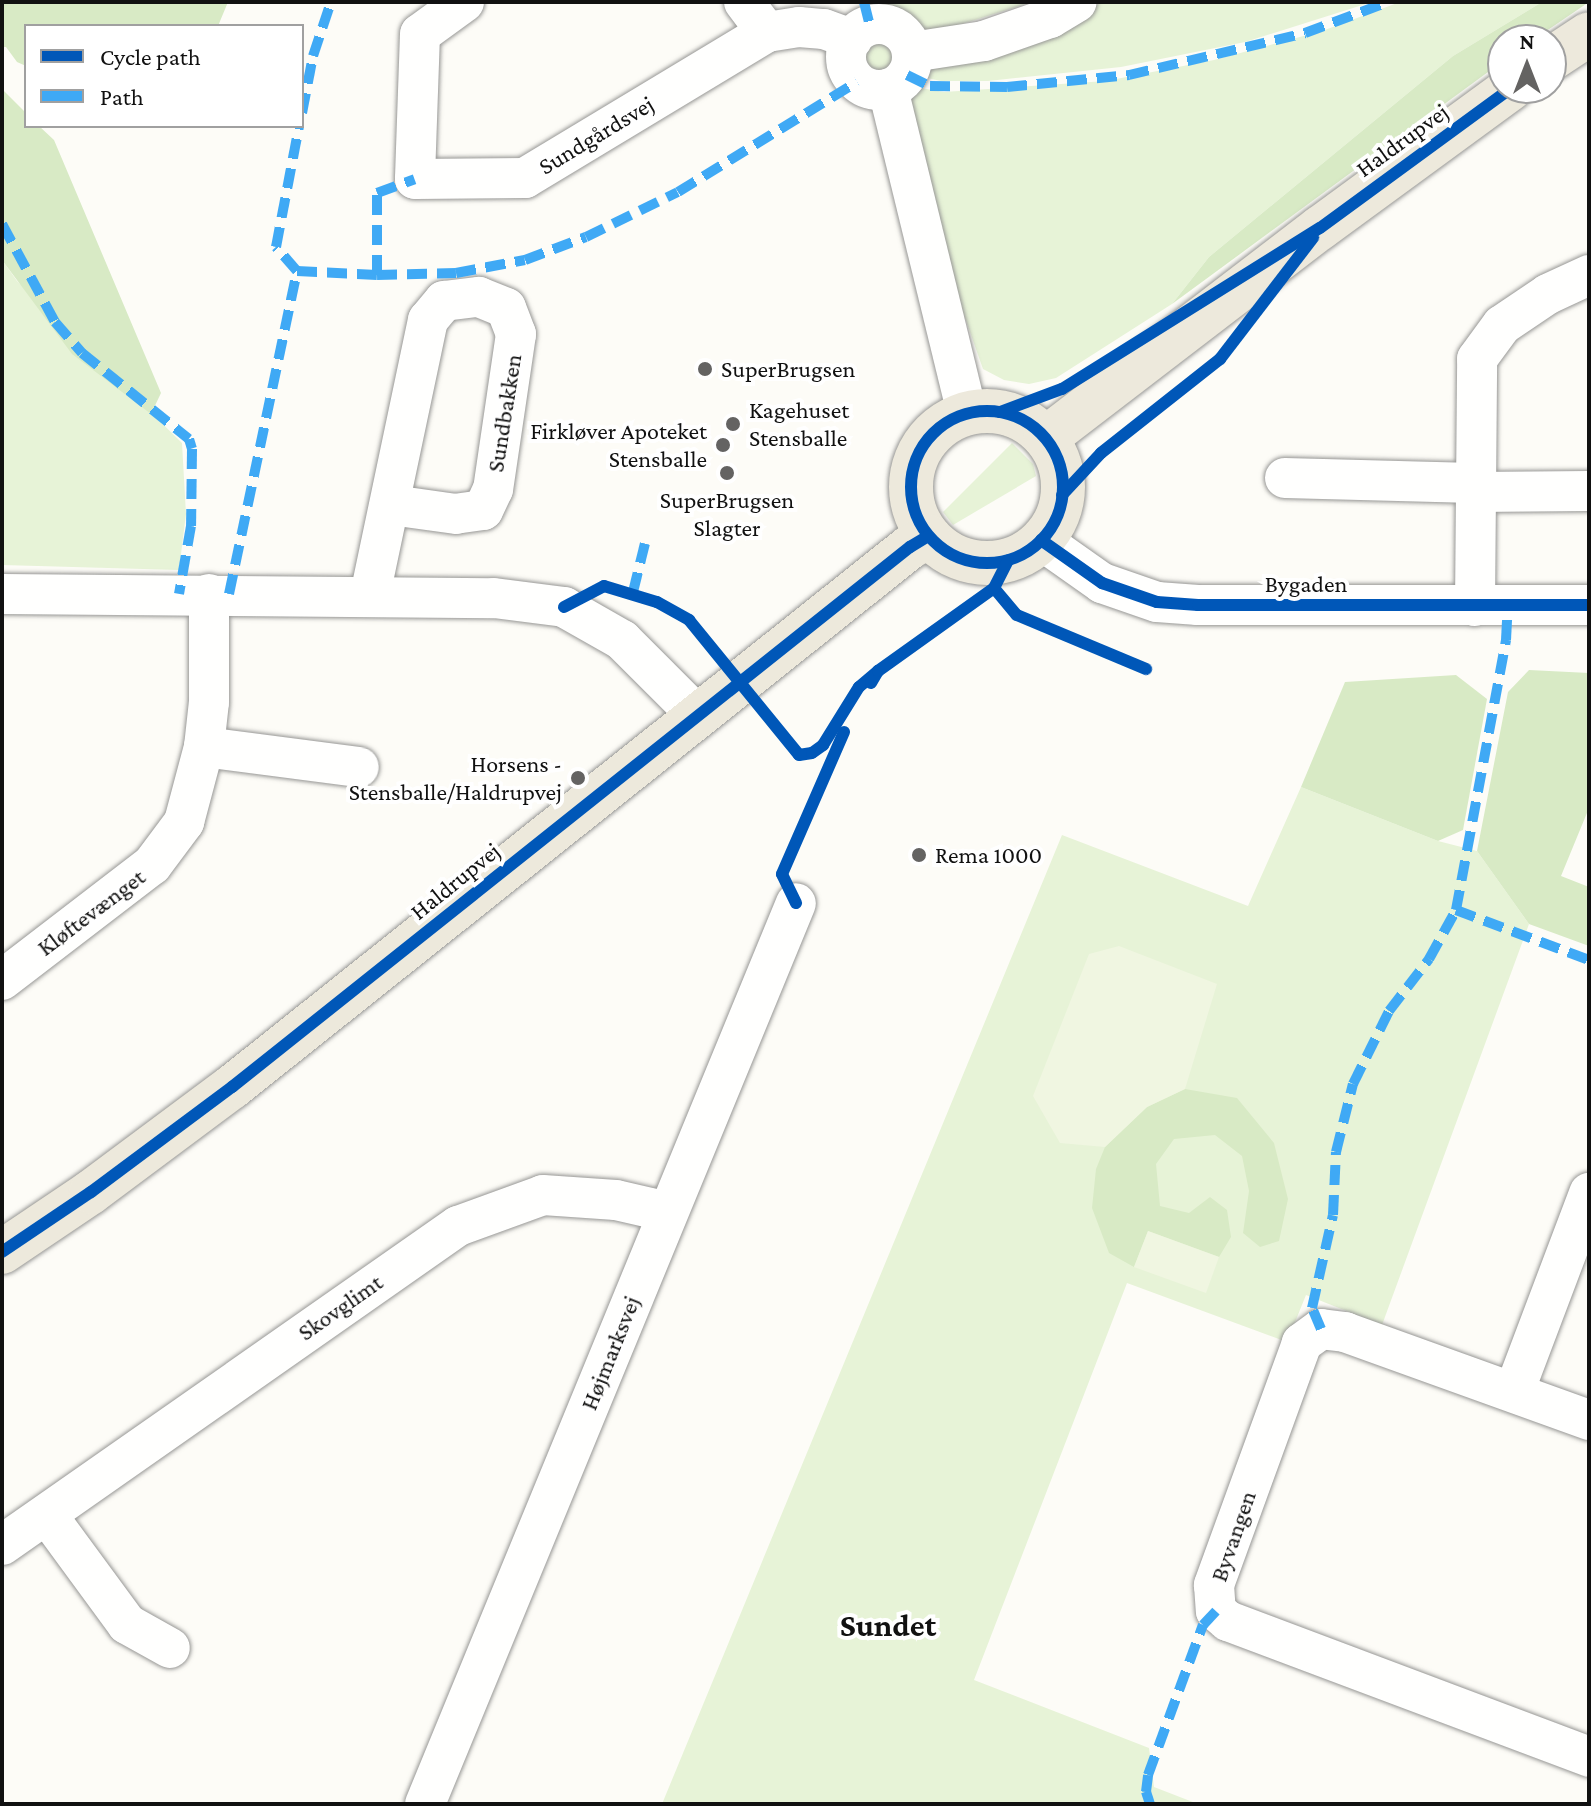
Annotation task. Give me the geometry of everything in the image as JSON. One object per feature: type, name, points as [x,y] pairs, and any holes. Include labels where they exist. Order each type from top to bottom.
[{"type":"main road","points":[[1567,48],[1589,34]]},
{"type":"main road","name":"Haldrupvej","points":[[1046,438],[1320,228],[1489,104]]},
{"type":"main road","points":[[986,411],[1014,416],[1046,438],[1057,456],[1062,495],[1055,521],[1041,540],[1008,560],[984,563],[956,557],[928,536],[912,505],[910,479],[914,461],[935,431],[967,413],[986,411]]},
{"type":"main road","name":"Haldrupvej","points":[[2,1252],[91,1192],[232,1087],[928,536]]},
{"type":"street","name":"Sundgårdsvej","points":[[464,2],[420,34],[415,179],[525,178],[756,17],[824,29],[852,39]]},
{"type":"street","points":[[912,52],[984,41],[1050,18],[1077,2]]},
{"type":"street","points":[[884,25],[898,30],[912,52],[907,75],[888,89],[872,90],[857,82],[847,67],[846,52],[852,39],[870,26],[884,25]]},
{"type":"street","points":[[888,89],[967,413]]},
{"type":"street","points":[[1475,606],[1477,359],[1502,325],[1548,294],[1589,275]]},
{"type":"street","name":"Sundbakken","points":[[370,595],[428,320],[444,301],[479,297],[506,308],[516,334],[493,489],[483,510],[456,514],[391,505]]},
{"type":"street","points":[[1285,478],[1589,491]]},
{"type":"street","name":"Bygaden","points":[[1041,540],[1102,583],[1157,602],[1198,605],[1589,605]]},
{"type":"street","points":[[2,594],[370,595],[494,598],[564,607],[622,640],[698,716]]},
{"type":"street","name":"Kløftevænget","points":[[2,980],[152,865],[184,822],[204,747],[209,702],[209,594]]},
{"type":"street","points":[[204,747],[359,767]]},
{"type":"street","name":"Højmarksvej","points":[[425,1804],[796,903]]},
{"type":"street","points":[[1514,1392],[1589,1193]]},
{"type":"street","name":"Skovglimt","points":[[2,1545],[458,1226],[543,1195],[616,1200],[668,1212]]},
{"type":"street","name":"Byvangen","points":[[1589,1420],[1345,1332],[1321,1329],[1302,1343],[1214,1585],[1216,1611],[1228,1621],[1589,1757]]},
{"type":"street","points":[[47,1515],[127,1624],[170,1648]]},
{"type":"green space","points":[[2,2],[228,2],[219,24],[24,24],[24,65],[17,62],[6,47],[2,47]]},
{"type":"green space","points":[[873,2],[1032,2],[959,25],[926,30],[902,13]]},
{"type":"green space","points":[[1102,2],[1372,2],[1245,42],[1121,67],[988,81],[941,81],[922,77],[928,65],[1085,13]]},
{"type":"green space","points":[[1400,2],[1542,2],[1506,24],[1487,24],[1487,35],[1453,56],[1209,257],[1172,304],[1056,378],[1029,384],[1004,380],[983,369],[945,261],[908,92],[915,87],[944,92],[1106,81],[1214,60],[1322,31]]},
{"type":"green space","points":[[1542,2],[1589,2],[1557,24],[1506,24]]},
{"type":"green space","points":[[1487,35],[1487,73],[1172,304],[1209,257],[1453,56]]},
{"type":"green space","points":[[879,40],[890,44],[894,55],[890,66],[879,70],[868,66],[864,55],[868,44]]},
{"type":"green space","points":[[2,89],[24,111],[24,128],[41,128],[54,140],[161,393],[151,414],[72,354],[2,260]]},
{"type":"green space","points":[[2,260],[17,281],[182,443],[186,514],[179,570],[2,565]]},
{"type":"green space","points":[[1012,443],[1033,464],[1036,476],[953,525],[943,512]]},
{"type":"green space","points":[[1529,670],[1589,673],[1589,808],[1561,876],[1589,887],[1589,946],[1529,924],[1477,851],[1508,692]]},
{"type":"green space","points":[[1456,675],[1487,699],[1463,830],[1438,841],[1301,787],[1345,682]]},
{"type":"green space","points":[[1301,787],[1438,841],[1477,851],[1529,924],[1382,1325],[1306,1295],[1287,1342],[1127,1283],[974,1680],[1149,1748],[1154,1787],[1198,1804],[662,1804],[1062,835],[1248,906]]},
{"type":"green space","points":[[1119,946],[1217,984],[1185,1089],[1147,1107],[1105,1147],[1060,1143],[1033,1096],[1089,954]]},
{"type":"green space","points":[[1185,1089],[1237,1098],[1274,1143],[1288,1199],[1279,1241],[1260,1247],[1243,1233],[1249,1191],[1242,1156],[1215,1135],[1174,1139],[1156,1164],[1160,1206],[1189,1213],[1210,1197],[1227,1210],[1231,1237],[1219,1257],[1148,1231],[1134,1267],[1109,1253],[1092,1208],[1096,1169],[1105,1147],[1147,1107]]},
{"type":"green space","points":[[1148,1231],[1219,1257],[1206,1293],[1134,1267]]},
{"type":"marked path","points":[[304,103],[313,56],[331,2]]},
{"type":"marked path","points":[[864,2],[870,26]]},
{"type":"marked path","points":[[907,75],[930,86],[1007,87],[1129,75],[1305,33],[1388,2]]},
{"type":"marked path","points":[[297,271],[377,275],[456,273],[525,260],[586,237],[678,192],[857,82]]},
{"type":"marked path","points":[[229,594],[297,271],[276,247],[299,128]]},
{"type":"marked path","points":[[377,275],[377,193],[415,179]]},
{"type":"marked path","points":[[2,224],[55,322],[82,353],[189,439],[192,449],[191,526],[179,594]]},
{"type":"marked path","points":[[633,592],[645,543]]},
{"type":"marked path","points":[[1321,1329],[1312,1308],[1333,1215],[1336,1152],[1353,1084],[1389,1011],[1429,959],[1456,910],[1506,640],[1508,606]]},
{"type":"marked path","points":[[1456,910],[1589,960]]},
{"type":"marked path","points":[[1150,1804],[1146,1792],[1148,1775],[1203,1625],[1216,1611]]},
{"type":"cycle path","points":[[1000,412],[1062,389],[1320,228],[1489,104]]},
{"type":"cycle path","points":[[1062,495],[1101,453],[1220,359],[1313,238]]},
{"type":"cycle path","points":[[987,411],[1016,417],[1041,433],[1057,458],[1063,487],[1057,516],[1041,541],[1016,557],[987,563],[958,557],[933,541],[917,516],[911,487],[917,458],[933,433],[958,417],[987,411]]},
{"type":"cycle path","points":[[2,1252],[91,1192],[232,1087],[910,547],[928,536]]},
{"type":"cycle path","points":[[1041,540],[1102,583],[1157,602],[1198,605],[1589,605]]},
{"type":"cycle path","points":[[871,683],[878,671],[994,588],[1008,560]]},
{"type":"cycle path","points":[[564,607],[604,586],[657,602],[689,620],[799,755],[812,753],[823,745],[859,687],[878,671]]},
{"type":"cycle path","points":[[994,588],[1017,615],[1146,669]]},
{"type":"cycle path","points":[[796,903],[782,874],[844,732]]},
{"type":"place","name":"SuperBrugsen","points":[[705,369]]},
{"type":"place","name":"Kagehuset Stensballe","points":[[733,424]]},
{"type":"place","name":"Firkløver Apoteket Stensballe","points":[[723,445]]},
{"type":"place","name":"SuperBrugsen Slagter","points":[[727,473]]},
{"type":"place","name":"Horsens - Stensballe/Haldrupvej","points":[[578,778]]},
{"type":"place","name":"Rema 1000","points":[[919,855]]},
{"type":"district","name":"Sundet","points":[[888,1625]]}]
